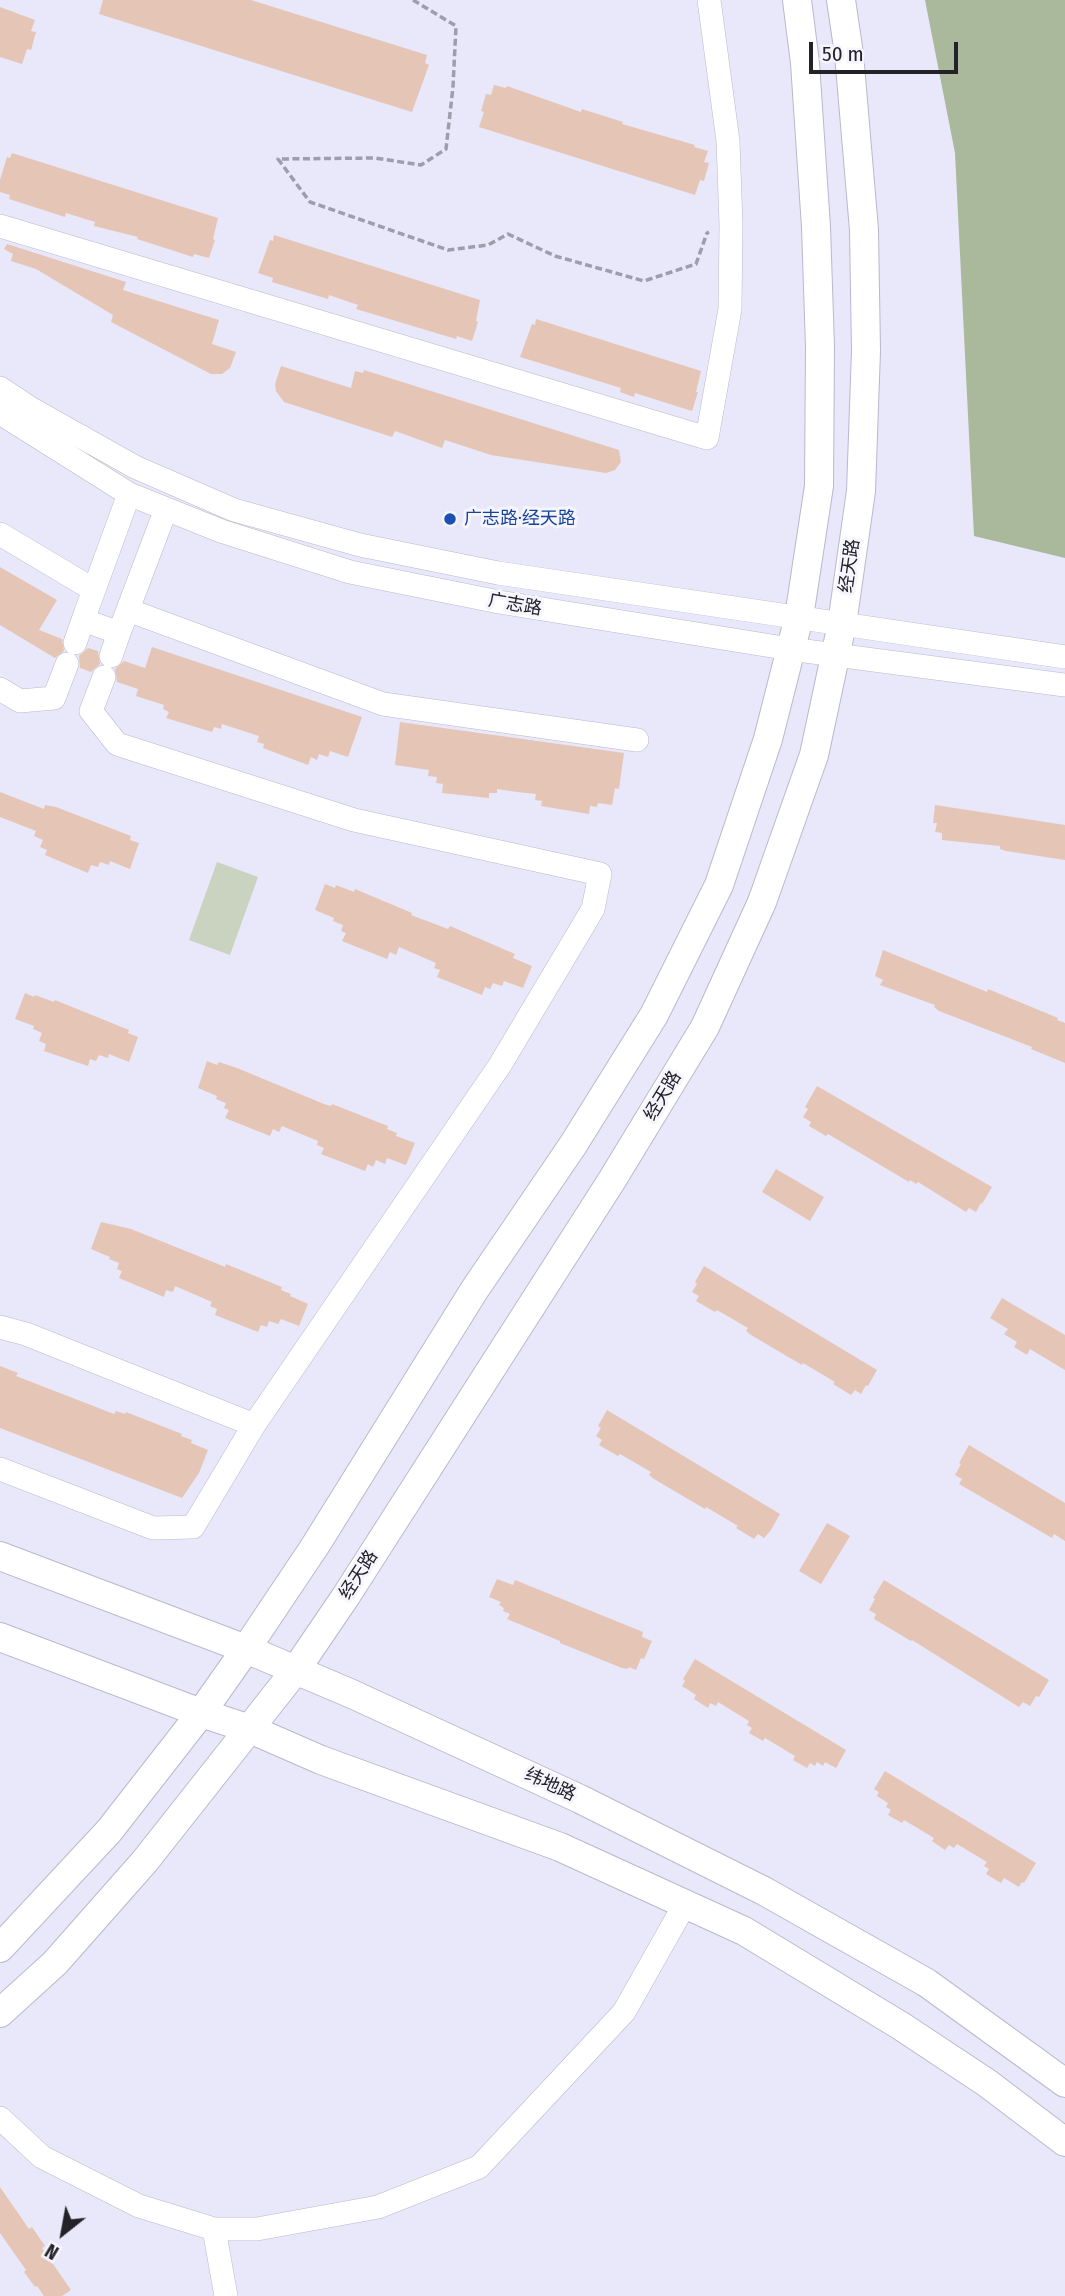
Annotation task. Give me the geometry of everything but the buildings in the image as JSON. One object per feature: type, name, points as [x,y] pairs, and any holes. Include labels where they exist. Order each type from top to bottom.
[{"type":"main road","points":[[0,1948],[109,1831],[201,1713],[246,1649],[315,1546],[475,1289],[573,1145],[654,1015],[719,885],[768,739],[799,617],[819,486],[820,347],[816,227],[805,64],[797,0]]},
{"type":"main road","name":"经天路","points":[[0,2013],[55,1962],[145,1861],[295,1671],[612,1180],[705,1027],[762,902],[814,755],[842,624],[861,491],[866,351],[864,230],[849,54],[841,0]]},
{"type":"main road","name":"纬地路","points":[[0,1556],[246,1649],[580,1799],[764,1891],[927,1983],[1065,2083]]},
{"type":"main road","points":[[0,1637],[250,1729],[321,1760],[560,1847],[744,1931],[868,2004],[987,2083],[1065,2142]]},
{"type":"street","points":[[0,226],[707,438],[730,309],[728,141],[709,0]]},
{"type":"street","name":"广志路","points":[[0,388],[30,408],[135,467],[246,513],[360,545],[498,573],[1065,657]]},
{"type":"street","name":"广志路","points":[[0,413],[129,494],[220,531],[350,572],[499,602],[790,649],[1065,685]]},
{"type":"street","points":[[54,698],[129,494]]},
{"type":"street","points":[[91,711],[166,509]]},
{"type":"street","points":[[0,534],[94,590]]},
{"type":"street","points":[[128,610],[383,704],[637,740]]},
{"type":"street","points":[[83,620],[120,634]]},
{"type":"street","points":[[0,689],[20,701],[54,698],[91,711],[117,744],[354,820],[600,874],[593,909],[500,1065],[254,1425],[193,1527],[153,1528],[0,1469]]},
{"type":"street","points":[[0,1327],[26,1334],[254,1425]]},
{"type":"street","points":[[0,2118],[42,2157],[139,2206],[214,2230],[257,2229],[378,2207],[479,2167],[624,2012],[685,1904]]},
{"type":"street","points":[[214,2230],[226,2296]]},
{"type":"path","points":[[413,0],[456,26],[446,149],[421,165],[375,158],[278,159],[310,202],[448,250],[488,245],[508,234],[555,256],[644,281],[696,264],[707,233],[730,225]]},
{"type":"green space","points":[[925,0],[1065,0],[1065,558],[974,536],[955,153]]},
{"type":"green space","points":[[217,862],[258,877],[230,955],[189,940]]},
{"type":"place","name":"广志路·经天路","points":[[450,519]]}]
